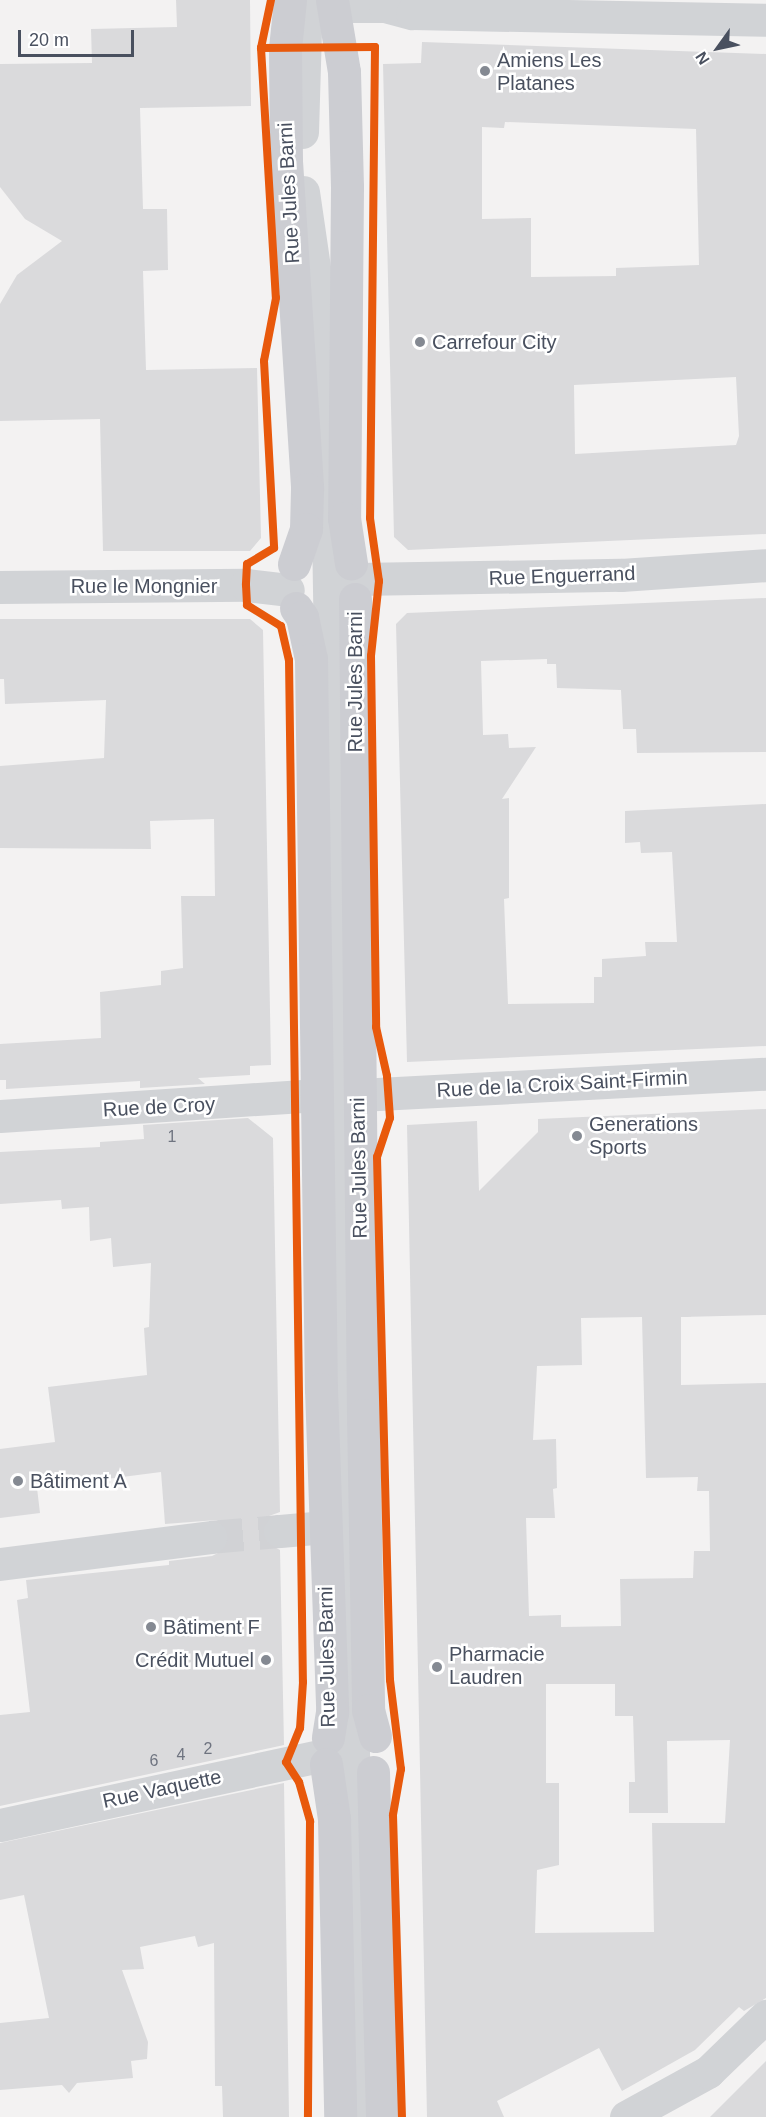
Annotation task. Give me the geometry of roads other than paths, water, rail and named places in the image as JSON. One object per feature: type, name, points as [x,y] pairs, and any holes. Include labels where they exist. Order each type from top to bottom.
[{"type":"main road","name":"Rue Jules Barni","points":[[290,0],[285,48],[286,161],[307,489],[306,529],[292,587],[302,617],[311,659],[321,1389],[332,1712],[347,1753],[382,2117]]},
{"type":"main road","name":"Rue Jules Barni","points":[[324,2],[344,72],[347,187],[344,518],[348,573],[368,1710],[347,1753],[334,1819],[340,2117]]},
{"type":"main road","points":[[309,552],[348,573],[342,614],[329,620],[309,617],[292,587],[309,552]]},
{"type":"street","points":[[363,1415],[342,1386],[329,620],[348,573],[325,343],[303,189],[324,2],[384,6],[412,13],[766,20]]},
{"type":"street","name":"Rue Enguerrand","points":[[348,573],[621,575],[766,565]]},
{"type":"street","name":"Rue le Mongnier","points":[[0,587],[246,585],[292,587]]},
{"type":"street","name":"Rue de la Croix Saint-Firmin","points":[[358,1095],[766,1074]]},
{"type":"street","name":"Rue de Croy","points":[[0,1116],[317,1095]]},
{"type":"street","points":[[321,1389],[344,1424],[347,1753],[363,2117]]},
{"type":"street","points":[[280,1531],[325,1527]]},
{"type":"street","points":[[0,1564],[210,1537]]},
{"type":"street","name":"Rue Vaquette","points":[[0,1825],[347,1753]]},
{"type":"street","points":[[626,2117],[708,2072],[766,2016]]},
{"type":"tunnel","points":[[210,1537],[280,1531]]},
{"type":"place","name":"Amiens Les Platanes","points":[[485,71]]},
{"type":"place","name":"Carrefour City","points":[[420,342]]},
{"type":"place","name":"Generations Sports","points":[[577,1136]]},
{"type":"place","name":"Bâtiment A","points":[[18,1481]]},
{"type":"place","name":"Bâtiment F","points":[[151,1627]]},
{"type":"place","name":"Crédit Mutuel","points":[[266,1660]]},
{"type":"place","name":"Pharmacie Laudren","points":[[437,1667]]}]
